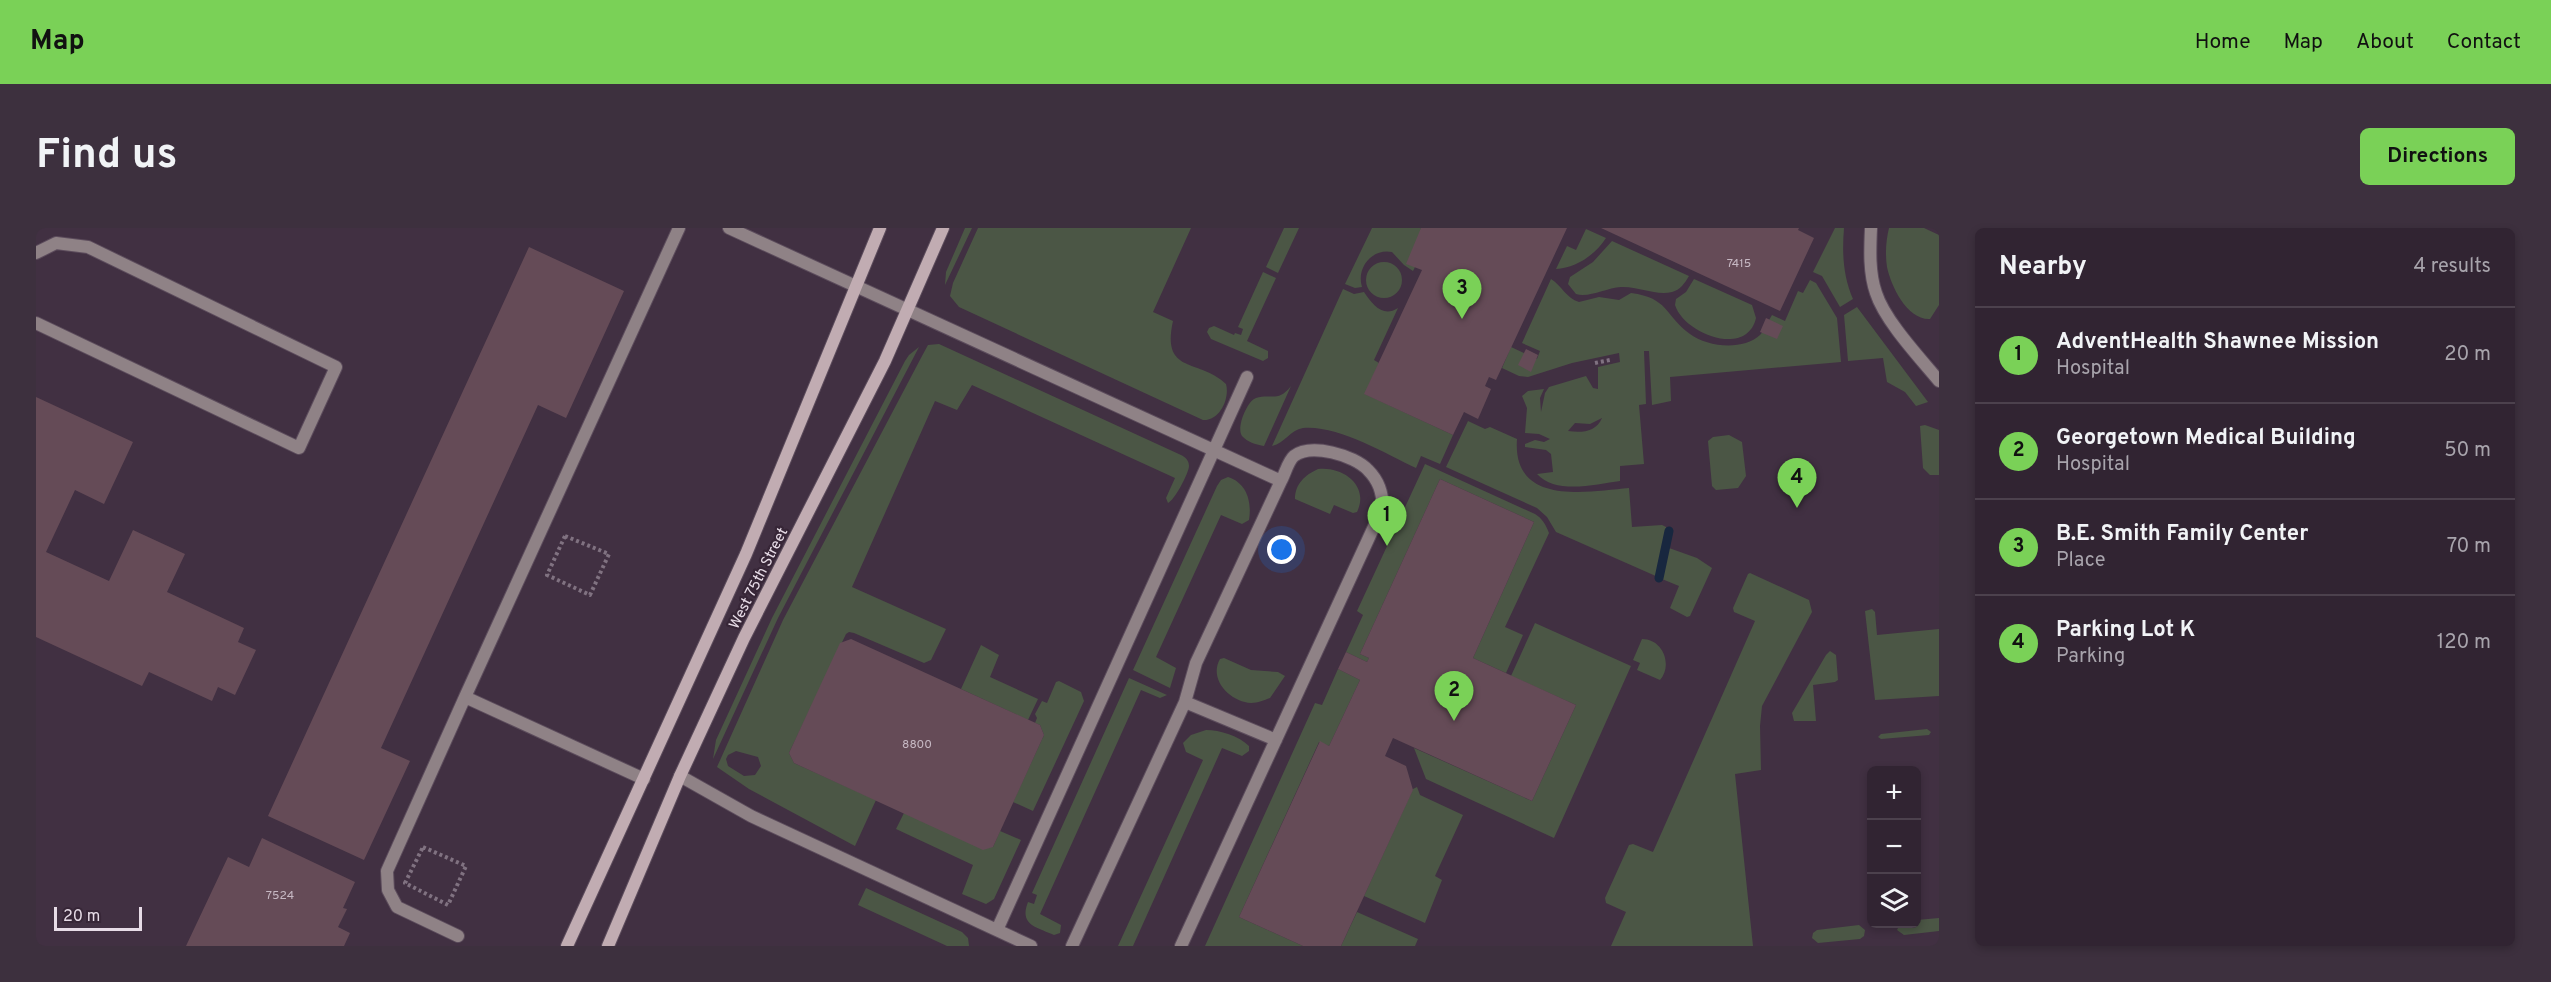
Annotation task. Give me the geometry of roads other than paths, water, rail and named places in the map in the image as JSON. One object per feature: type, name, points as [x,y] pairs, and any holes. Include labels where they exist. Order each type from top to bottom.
[{"type":"main road","name":"West 75th Street","points":[[567,946],[746,554],[854,286],[880,228]]},
{"type":"main road","name":"West 75th Street","points":[[608,946],[680,776],[744,638],[885,361],[943,228]]},
{"type":"lane","points":[[458,936],[396,907],[388,890],[387,871],[679,228]]},
{"type":"lane","points":[[729,228],[1281,481]]},
{"type":"lane","points":[[1871,228],[1871,274],[1876,295],[1894,325],[1939,381]]},
{"type":"lane","points":[[36,253],[56,243],[88,247],[336,367],[299,448],[36,323]]},
{"type":"lane","points":[[998,930],[1246,377]]},
{"type":"lane","points":[[1072,946],[1185,702],[1196,663],[1293,457],[1306,451],[1331,452],[1366,468],[1378,483],[1383,507],[1181,946]]},
{"type":"lane","points":[[465,697],[644,780]]},
{"type":"lane","points":[[1185,702],[1276,740]]},
{"type":"lane","points":[[680,776],[751,816],[1031,946]]},
{"type":"waterway","points":[[1659,578],[1669,531]]},
{"type":"place","name":"B.E. Smith Family Center","points":[[1462,319]]},
{"type":"place","name":"Parking Lot K","points":[[1797,508]]},
{"type":"place","name":"AdventHealth Shawnee Mission","points":[[1387,546]]},
{"type":"place","name":"Georgetown Medical Building","points":[[1454,721]]}]
